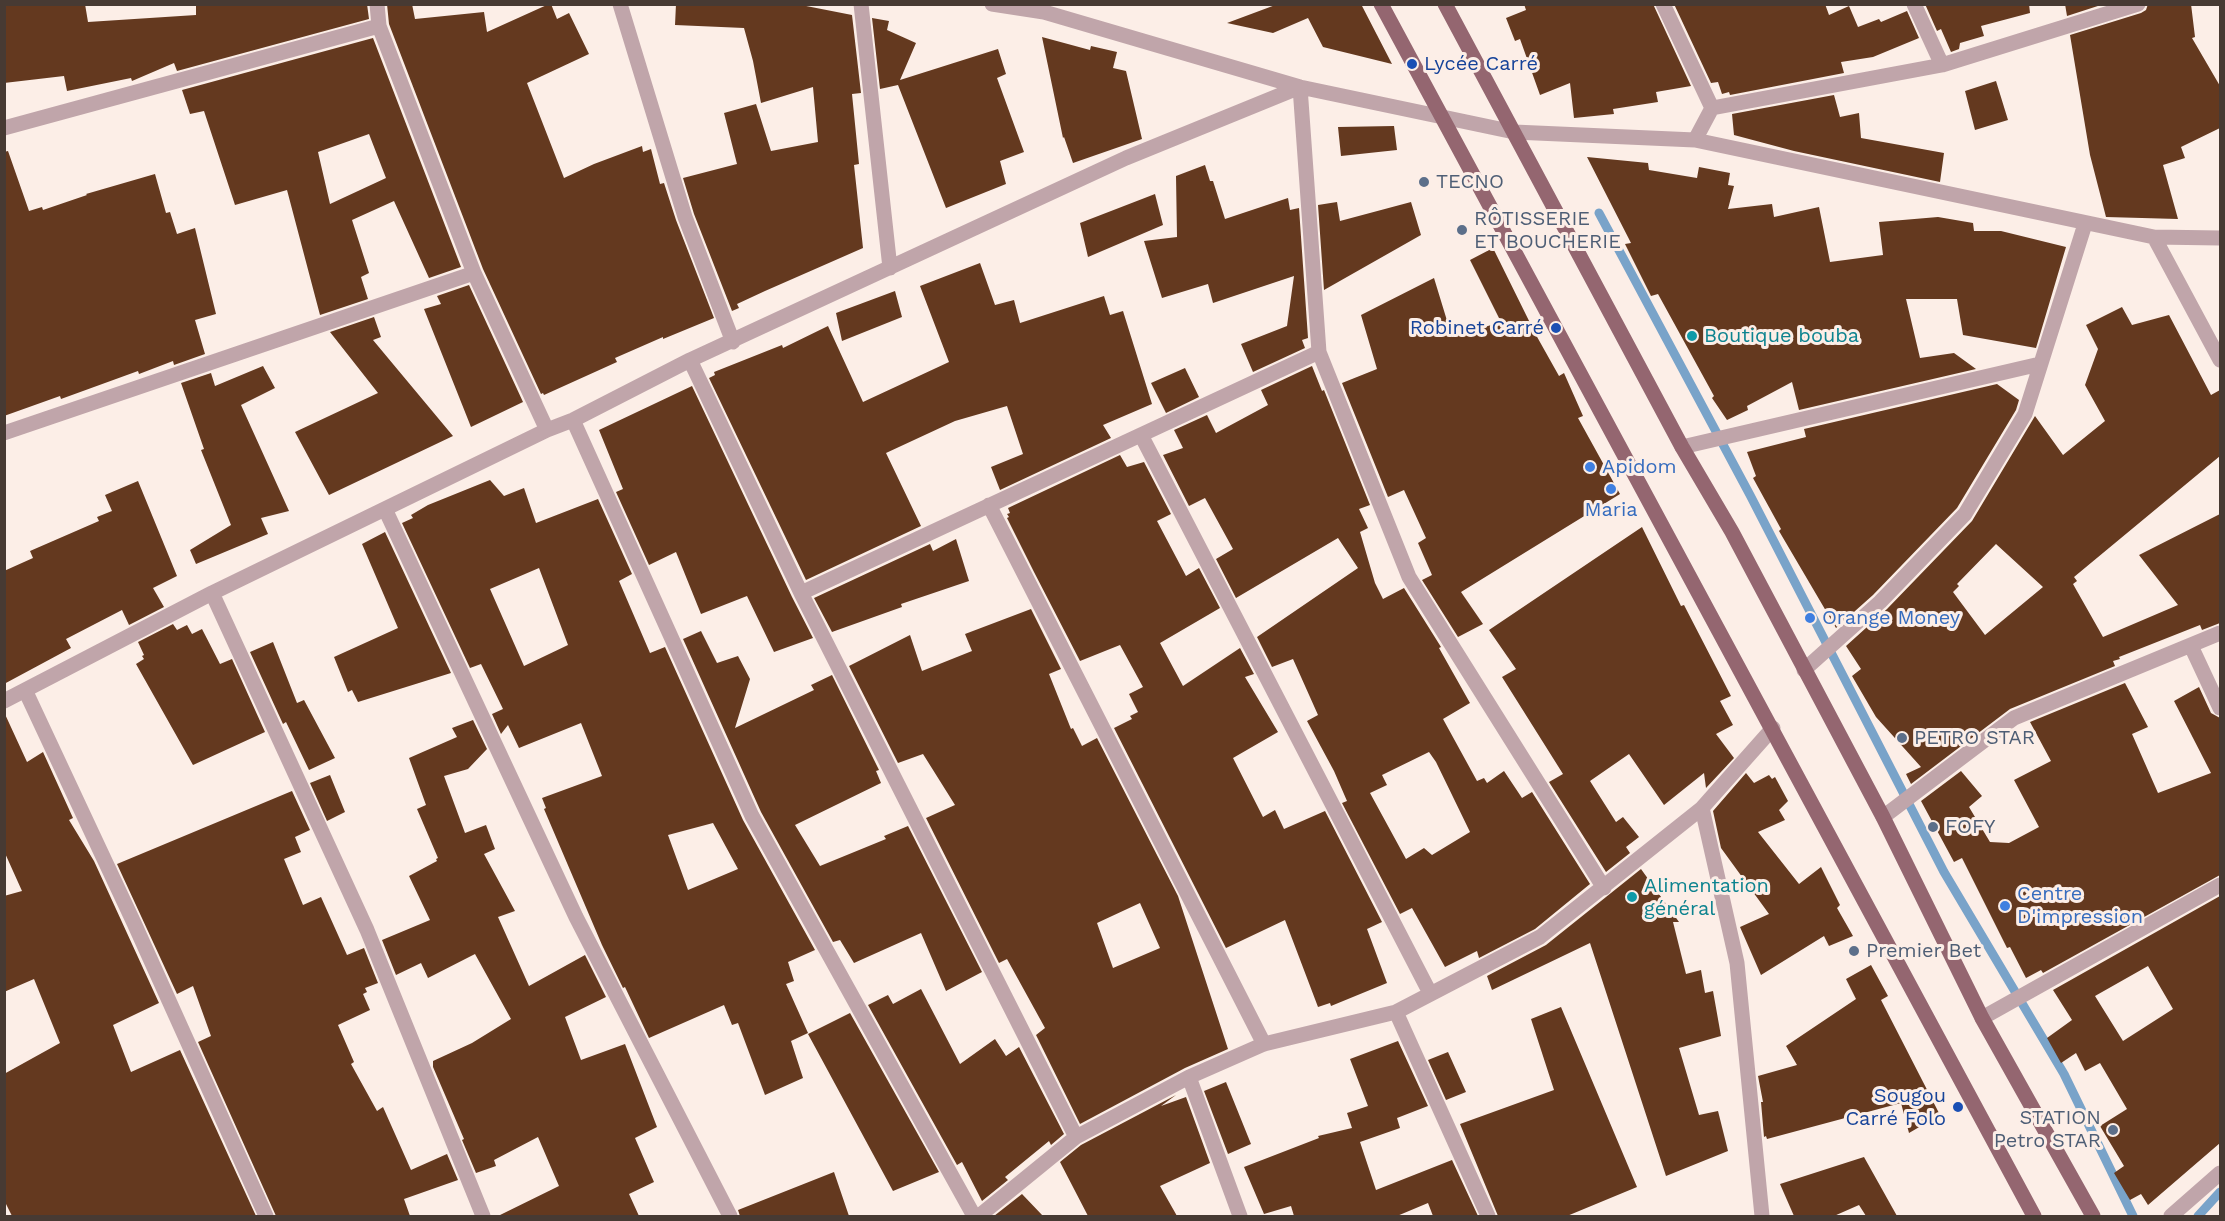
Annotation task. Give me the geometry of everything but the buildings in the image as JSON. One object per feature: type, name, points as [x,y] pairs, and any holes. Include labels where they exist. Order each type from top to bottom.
[{"type":"main road","points":[[1381,4],[2034,1216]]},
{"type":"main road","points":[[1445,4],[1682,447],[1732,532],[1883,817],[1982,1018],[2093,1216]]},
{"type":"street","points":[[377,4],[379,26],[474,273],[547,430]]},
{"type":"street","points":[[621,4],[685,217],[733,342]]},
{"type":"street","points":[[861,4],[890,268]]},
{"type":"street","points":[[992,4],[1042,8],[1300,87],[1514,132],[1695,140],[2154,237],[2220,238]]},
{"type":"street","points":[[1663,4],[1712,108]]},
{"type":"street","points":[[1914,4],[1942,65]]},
{"type":"street","points":[[1712,108],[1942,65],[2138,4]]},
{"type":"street","points":[[4,128],[379,26]]},
{"type":"street","points":[[4,701],[212,593],[547,430],[573,420],[690,360],[1126,158],[1300,87]]},
{"type":"street","points":[[1300,87],[1319,352],[1409,577],[1604,888]]},
{"type":"street","points":[[1695,140],[1712,108]]},
{"type":"street","points":[[1804,670],[1880,602],[1965,514],[2025,414],[2085,224]]},
{"type":"street","points":[[2154,237],[2220,360]]},
{"type":"street","points":[[4,432],[474,273]]},
{"type":"street","points":[[801,593],[1319,352]]},
{"type":"street","points":[[690,360],[801,593],[1076,1137]]},
{"type":"street","points":[[1682,447],[2040,364]]},
{"type":"street","points":[[573,420],[752,816],[974,1216]]},
{"type":"street","points":[[1141,435],[1430,993]]},
{"type":"street","points":[[989,505],[1264,1044]]},
{"type":"street","points":[[385,509],[576,917],[730,1216]]},
{"type":"street","points":[[212,593],[366,930],[483,1216]]},
{"type":"street","points":[[1883,817],[2014,718],[2220,633]]},
{"type":"street","points":[[2191,646],[2220,708]]},
{"type":"street","points":[[25,690],[134,922],[266,1216]]},
{"type":"street","points":[[979,1216],[1076,1137],[1189,1077],[1264,1044],[1396,1012],[1540,937],[1702,808],[1773,728]]},
{"type":"street","points":[[1702,808],[1737,963],[1762,1216]]},
{"type":"street","points":[[1982,1018],[2220,885]]},
{"type":"street","points":[[1396,1012],[1488,1216]]},
{"type":"street","points":[[1189,1077],[1240,1216]]},
{"type":"street","points":[[2171,1216],[2220,1173]]},
{"type":"waterway","points":[[1599,213],[1750,495],[1944,872],[2064,1074],[2133,1216]]},
{"type":"waterway","points":[[2198,1216],[2220,1192]]},
{"type":"place","name":"Lycée Carré","points":[[1412,64]]},
{"type":"place","name":"TECNO","points":[[1424,182]]},
{"type":"place","name":"RÔTISSERIE ET BOUCHERIE","points":[[1462,230]]},
{"type":"place","name":"Robinet Carré","points":[[1556,328]]},
{"type":"place","name":"Boutique bouba","points":[[1692,336]]},
{"type":"place","name":"Apidom","points":[[1590,467]]},
{"type":"place","name":"Maria","points":[[1611,489]]},
{"type":"place","name":"Orange Money","points":[[1810,618]]},
{"type":"place","name":"PETRO STAR","points":[[1902,738]]},
{"type":"place","name":"FOFY","points":[[1933,827]]},
{"type":"place","name":"Alimentation général","points":[[1632,897]]},
{"type":"place","name":"Centre D'impression","points":[[2005,906]]},
{"type":"place","name":"Premier Bet","points":[[1854,951]]},
{"type":"place","name":"Sougou Carré Folo","points":[[1958,1107]]},
{"type":"place","name":"STATION Petro STAR","points":[[2113,1130]]}]
